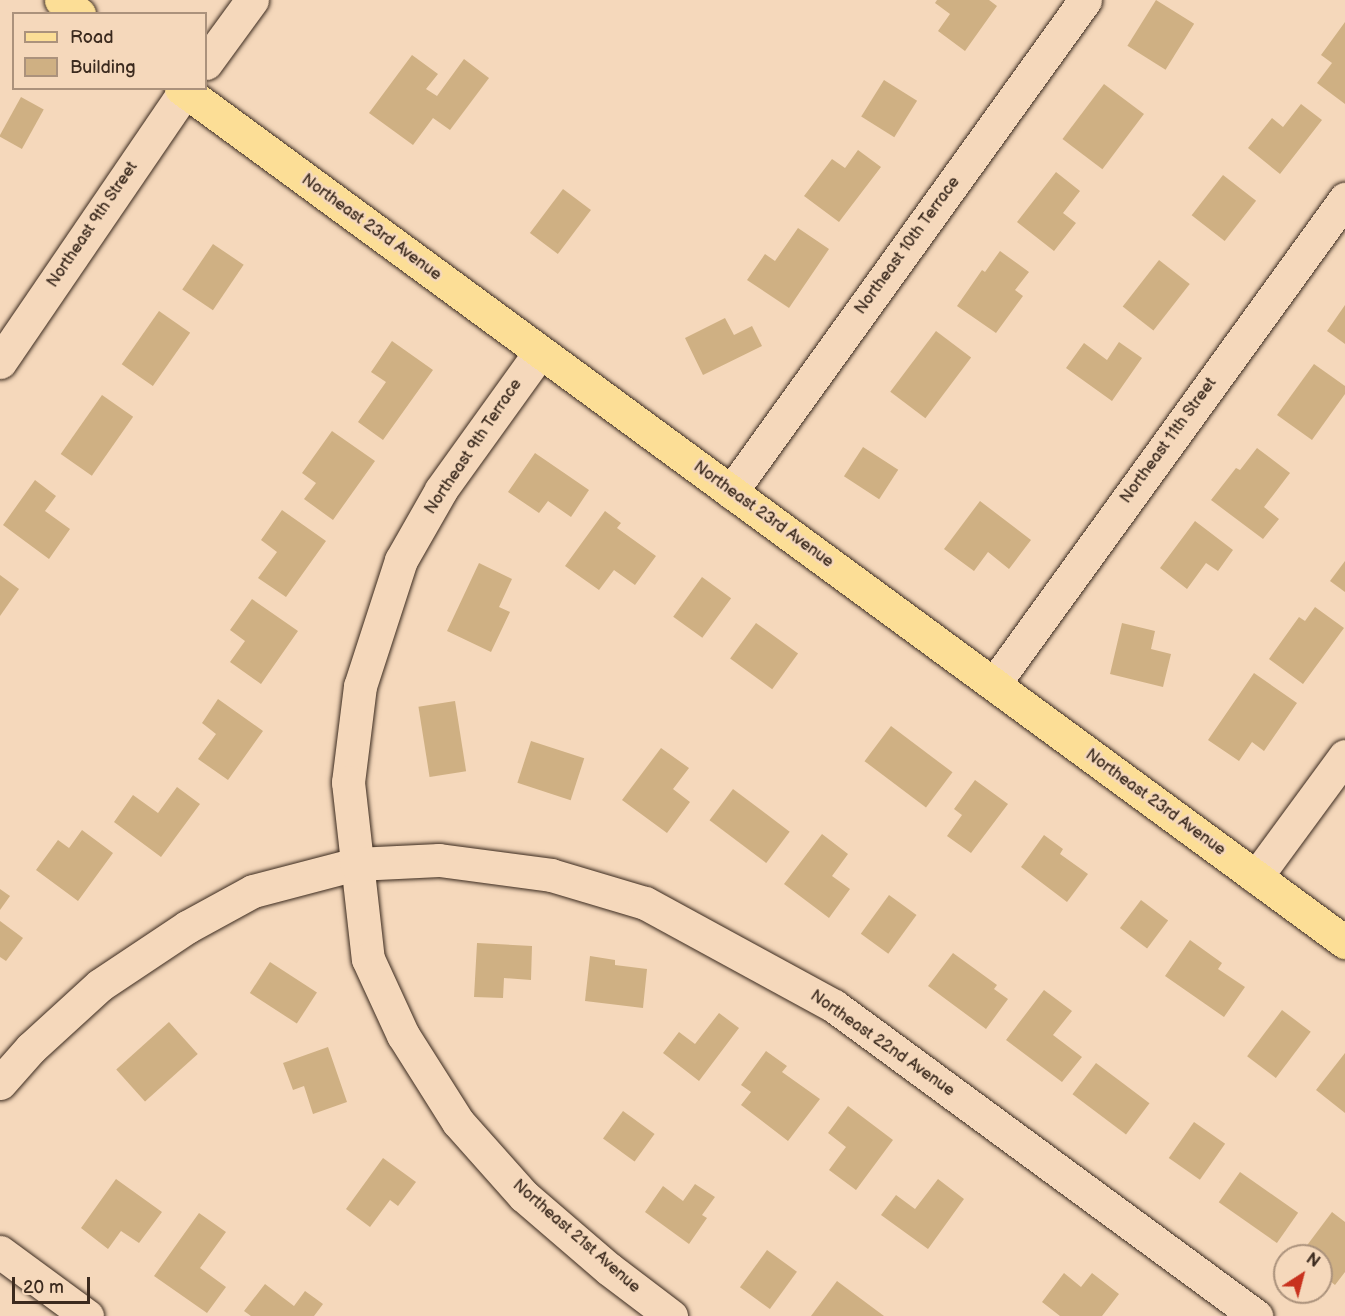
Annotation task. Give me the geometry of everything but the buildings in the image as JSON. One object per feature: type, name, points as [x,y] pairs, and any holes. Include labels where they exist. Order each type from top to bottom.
[{"type":"main road","points":[[61,0],[76,12]]},
{"type":"main road","name":"Northeast 23rd Avenue","points":[[185,90],[1345,942]]},
{"type":"street","points":[[207,62],[252,0]]},
{"type":"street","name":"Northeast 10th Terrace","points":[[731,492],[1084,0]]},
{"type":"street","name":"Northeast 9th Street","points":[[0,362],[183,90]]},
{"type":"street","name":"Northeast 11th Street","points":[[994,684],[1345,199]]},
{"type":"street","name":"Northeast 9th Terrace","points":[[356,864],[348,782],[360,686],[401,560],[441,490],[540,352]]},
{"type":"street","points":[[1256,877],[1345,756]]},
{"type":"street","name":"Northeast 22nd Avenue","points":[[356,864],[450,862],[551,875],[645,903],[834,1006],[1256,1316]]},
{"type":"street","points":[[0,1083],[31,1048],[100,985],[187,927],[253,891],[356,864]]},
{"type":"street","name":"Northeast 21st Avenue","points":[[356,864],[368,959],[403,1035],[458,1122],[524,1196],[609,1269],[670,1316]]},
{"type":"street","points":[[0,1252],[87,1316]]}]
